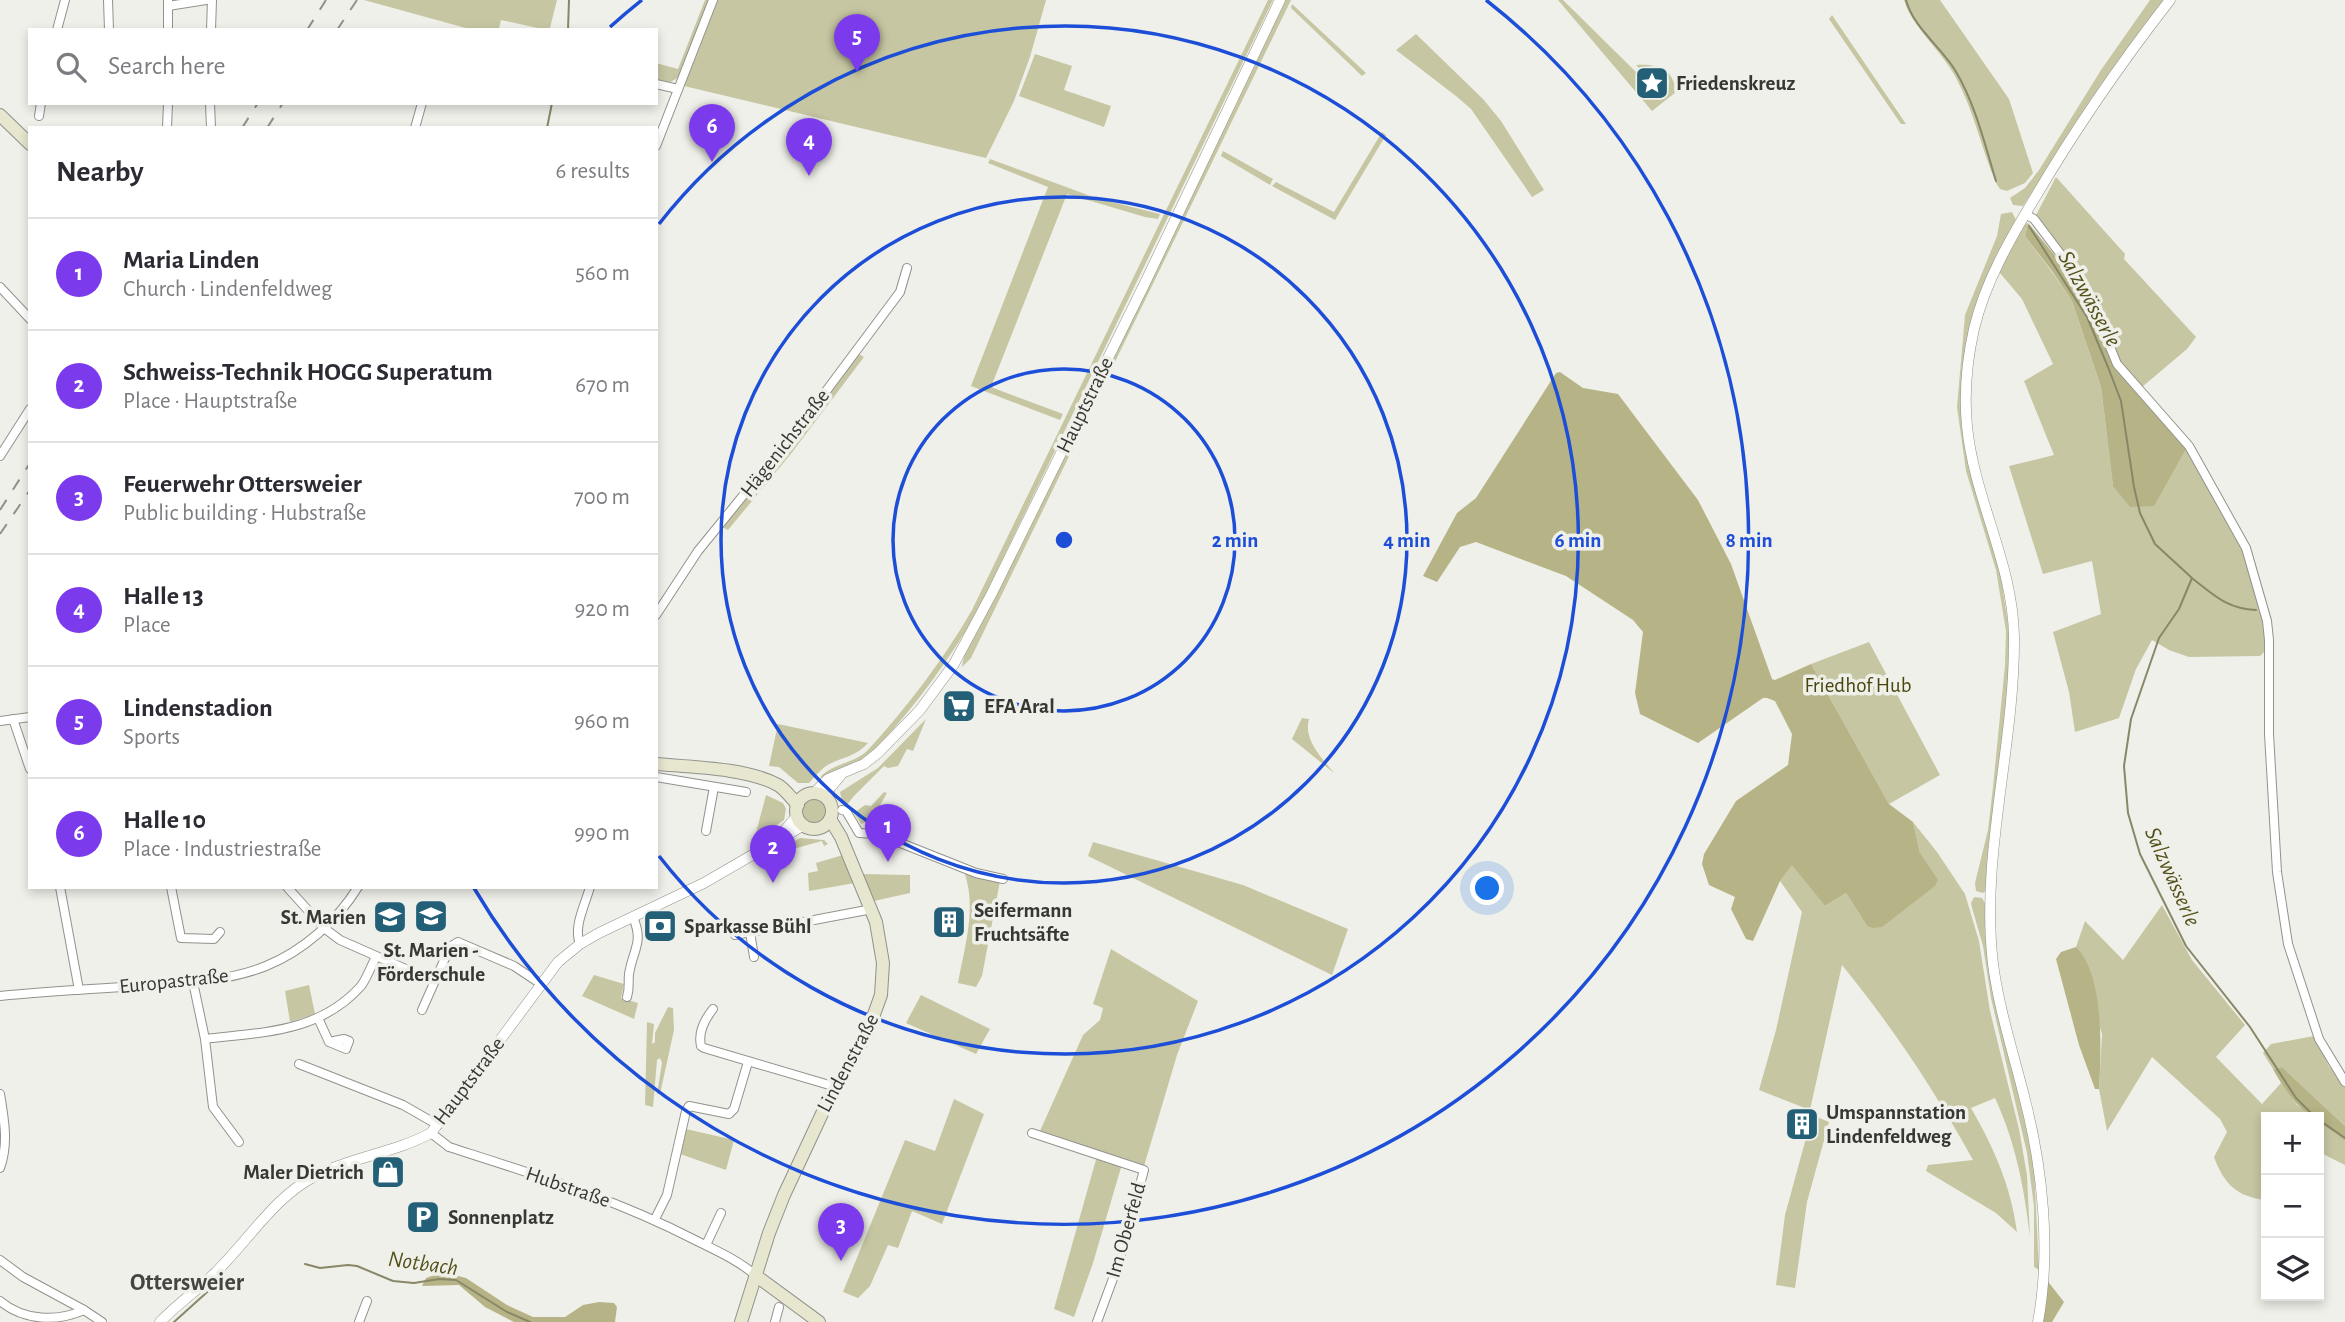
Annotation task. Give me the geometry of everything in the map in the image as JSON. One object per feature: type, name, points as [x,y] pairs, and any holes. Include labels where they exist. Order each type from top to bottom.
[{"type":"main road","points":[[0,115],[28,142]]},
{"type":"main road","points":[[658,764],[733,772],[778,785],[807,806],[815,829],[826,823]]},
{"type":"main road","name":"Lindenstraße","points":[[741,1322],[769,1233],[803,1153],[868,1031],[881,995],[883,962],[872,909],[845,846],[826,823],[832,809],[807,806]]},
{"type":"main road","points":[[760,1260],[773,1287]]},
{"type":"main road","name":"Hubstraße","points":[[755,1275],[819,1322]]},
{"type":"street","points":[[58,28],[65,0]]},
{"type":"street","points":[[108,0],[109,28]]},
{"type":"street","points":[[168,28],[168,3],[206,0]]},
{"type":"street","points":[[211,28],[212,0]]},
{"type":"street","points":[[658,141],[713,0]]},
{"type":"street","name":"Hauptstraße","points":[[159,1321],[202,1286],[280,1203],[303,1184],[334,1168],[398,1148],[434,1129],[558,962],[580,944],[719,875],[775,840],[842,774],[870,760],[920,710],[965,645],[1145,283],[1280,0]]},
{"type":"street","points":[[2038,1322],[2043,1274],[2040,1182],[2026,1103],[1999,996],[1991,933],[1993,864],[2012,681],[2013,613],[2004,564],[1978,485],[1967,426],[1966,394],[1978,318],[1997,267],[2025,214],[2106,85],[2168,2]]},
{"type":"street","points":[[658,84],[678,89]]},
{"type":"street","points":[[39,116],[41,105]]},
{"type":"street","points":[[167,126],[168,105]]},
{"type":"street","points":[[210,105],[211,126]]},
{"type":"street","points":[[416,126],[421,105]]},
{"type":"street","points":[[2025,214],[2034,219],[2090,298],[2118,364],[2189,446],[2246,548],[2267,621],[2270,755],[2277,872],[2288,944],[2319,1039],[2345,1082]]},
{"type":"street","name":"Hägenichstraße","points":[[658,612],[698,551],[806,418],[900,292],[907,268]]},
{"type":"street","points":[[0,287],[28,317]]},
{"type":"street","points":[[0,456],[28,412]]},
{"type":"street","points":[[0,721],[28,717]]},
{"type":"street","points":[[13,719],[28,763]]},
{"type":"street","points":[[658,777],[746,792]]},
{"type":"street","points":[[706,831],[714,787]]},
{"type":"street","points":[[842,810],[846,811],[859,833],[878,834],[976,873],[1003,879]]},
{"type":"street","points":[[60,889],[79,990]]},
{"type":"street","points":[[171,889],[181,938],[214,939],[220,932]]},
{"type":"street","points":[[289,889],[324,928],[340,940],[408,970]]},
{"type":"street","name":"Europastraße","points":[[0,996],[193,982],[266,966],[308,941],[324,928],[343,910],[357,889]]},
{"type":"street","points":[[580,944],[578,928],[589,889]]},
{"type":"street","points":[[735,935],[872,909]]},
{"type":"street","points":[[627,997],[631,985],[628,978],[639,936],[633,917]]},
{"type":"street","points":[[750,932],[754,957]]},
{"type":"street","points":[[422,1010],[450,947],[458,942],[514,965],[541,984]]},
{"type":"street","points":[[205,1039],[293,1028],[318,1018],[339,1005],[362,985],[376,957]]},
{"type":"street","points":[[193,982],[205,1039],[213,1107],[239,1142]]},
{"type":"street","points":[[713,1009],[706,1017],[700,1037],[701,1046],[836,1087]]},
{"type":"street","points":[[318,1018],[329,1042]]},
{"type":"street","points":[[655,1219],[667,1195],[685,1111],[689,1105],[729,1114],[748,1062]]},
{"type":"street","name":"Hubstraße","points":[[299,1064],[403,1105],[434,1129],[449,1147],[595,1194],[655,1219],[730,1257],[755,1275]]},
{"type":"street","points":[[0,1094],[5,1145],[0,1167]]},
{"type":"street","name":"Im Oberfeld","points":[[1032,1133],[1144,1170],[1118,1265],[1097,1322]]},
{"type":"street","points":[[705,1245],[721,1213]]},
{"type":"street","points":[[0,1259],[44,1291],[102,1322]]},
{"type":"street","points":[[0,1301],[37,1320],[62,1320],[84,1310]]},
{"type":"street","points":[[359,1322],[367,1301]]},
{"type":"street","points":[[775,1322],[779,1307]]},
{"type":"green space","points":[[364,0],[557,0],[550,28],[501,20],[499,28],[466,28]]},
{"type":"green space","points":[[705,0],[710,0],[678,78],[670,82],[658,79],[658,64],[678,69]]},
{"type":"green space","points":[[718,0],[1046,0],[1014,101],[986,158],[684,86]]},
{"type":"green space","points":[[1268,0],[1273,0],[977,612],[928,686],[871,754],[822,781],[821,776],[826,772],[862,755],[882,734],[936,666],[972,610]]},
{"type":"green space","points":[[1285,0],[1291,0],[971,658],[962,667],[964,656],[1192,195]]},
{"type":"green space","points":[[1558,0],[1563,0],[1638,74],[1636,82],[1640,93],[1646,98],[1661,96],[1669,85],[1668,77],[1657,67],[1642,71],[1636,65],[1651,65],[1658,67],[1663,69],[1672,78],[1676,92],[1652,111]]},
{"type":"green space","points":[[1904,0],[1940,0],[2009,99],[2033,173],[2025,183],[2007,191],[2000,189],[1996,183],[1962,89],[1949,66],[1913,20]]},
{"type":"green space","points":[[2150,0],[2165,0],[2107,76],[2023,206],[2013,205],[2010,198],[2025,188],[2039,170],[2101,70]]},
{"type":"green space","points":[[1292,4],[1366,73],[1362,76],[1291,8]]},
{"type":"green space","points":[[1832,15],[1906,124],[1901,124],[1829,19]]},
{"type":"green space","points":[[1416,34],[1483,99],[1501,121],[1544,190],[1532,197],[1471,109],[1396,50]]},
{"type":"green space","points":[[1035,54],[1072,66],[1064,90],[1111,106],[1104,127],[1019,96]]},
{"type":"green space","points":[[1382,132],[1386,135],[1335,220],[1272,186],[1276,182],[1334,212]]},
{"type":"green space","points":[[1223,151],[1273,179],[1270,185],[1221,156]]},
{"type":"green space","points":[[990,159],[1096,198],[1160,214],[1158,219],[1145,217],[1067,194],[991,387],[1063,414],[1060,420],[971,386],[1048,187],[988,163]]},
{"type":"green space","points":[[2056,177],[2125,254],[2124,259],[2196,337],[2187,349],[2142,387],[2120,364],[2035,217]]},
{"type":"green space","points":[[2012,212],[2016,220],[2000,251],[1962,390],[1999,564],[2009,631],[2008,688],[1987,890],[1983,893],[1976,891],[1975,883],[1988,830],[2006,631],[1996,570],[1966,471],[1957,407],[1965,315],[1997,236],[2001,214]]},
{"type":"green space","points":[[2028,223],[2025,236],[2072,301],[2101,387],[2113,486],[2187,447],[2243,549],[2259,601],[2267,641],[2265,651],[2260,656],[2189,657],[2152,640],[2136,669],[2119,718],[2075,732],[2069,692],[2053,632],[2101,614],[2092,561],[2043,574],[2009,466],[2054,455],[2024,381],[2053,364],[2022,299],[1999,272],[2023,225]]},
{"type":"green space","points":[[857,353],[864,357],[790,455],[728,530],[722,527],[780,458]]},
{"type":"green space","name":"Friedhof Hub","points":[[1869,642],[1940,775],[1889,804],[1811,664]]},
{"type":"green space","points":[[1302,718],[1309,719],[1311,741],[1334,773],[1292,739]]},
{"type":"green space","points":[[926,719],[913,751],[907,749],[898,766],[884,766],[847,805],[843,805],[840,792],[878,768]]},
{"type":"green space","points":[[778,724],[868,743],[853,754],[826,766],[809,783],[798,783],[779,767],[769,766]]},
{"type":"green space","points":[[884,792],[887,793],[876,811],[861,824],[854,813],[865,805],[871,806]]},
{"type":"green space","points":[[766,795],[783,803],[786,809],[784,820],[754,840]]},
{"type":"green space","points":[[814,798],[824,802],[828,812],[824,822],[814,826],[804,822],[800,812],[804,802]]},
{"type":"green space","points":[[1913,822],[1965,894],[1979,941],[1990,1011],[2019,1129],[2027,1175],[2030,1237],[2018,1166],[1995,1098],[1971,1108],[2000,1168],[2011,1199],[2017,1232],[1996,1213],[1926,1171],[1928,1165],[1973,1160],[1912,1060],[1842,965],[1810,1110],[1759,1090],[1776,1030],[1802,912],[1780,881],[1792,864],[1825,906],[1846,893],[1867,926],[1920,853]]},
{"type":"green space","points":[[800,838],[824,840],[828,844],[824,846],[822,841],[775,854],[775,859],[762,861]]},
{"type":"green space","points":[[1093,842],[1243,885],[1348,929],[1332,975],[1088,856]]},
{"type":"green space","points":[[843,855],[855,883],[809,891],[808,873],[818,871],[816,863]]},
{"type":"green space","points":[[964,871],[1000,881],[982,976],[976,987],[958,983],[970,913]]},
{"type":"green space","points":[[862,874],[910,875],[910,893],[874,901]]},
{"type":"green space","points":[[1974,897],[1982,898],[1986,905],[2034,1166],[2039,1270],[2034,1267],[2034,1206],[2027,1153],[1991,998],[1983,946],[1972,908]]},
{"type":"green space","points":[[2162,905],[2192,960],[2245,1025],[2216,1057],[2262,1104],[2281,1083],[2297,1105],[2306,1112],[2261,1112],[2261,1199],[2239,1192],[2227,1182],[2214,1157],[2227,1132],[2220,1119],[2152,1057],[2107,1131],[2099,1089],[2102,1034],[2076,947],[2085,921],[2123,960]]},
{"type":"green space","points":[[1111,949],[1198,1001],[1177,1055],[1144,1166],[1040,1131],[1083,1035],[1100,1020],[1103,1008],[1093,1004]]},
{"type":"green space","points":[[594,975],[624,984],[621,998],[638,1003],[634,1019],[582,996]]},
{"type":"green space","points":[[309,985],[315,1014],[290,1022],[285,991]]},
{"type":"green space","points":[[921,995],[990,1029],[976,1054],[906,1023]]},
{"type":"green space","points":[[668,1007],[673,1008],[674,1030],[660,1094],[657,1094],[662,1063],[660,1058],[657,1060],[653,1107],[645,1105],[647,1022],[654,1024],[652,1044]]},
{"type":"green space","points":[[2314,1036],[2329,1066],[2345,1086],[2345,1126],[2282,1067],[2273,1069],[2263,1053],[2271,1044]]},
{"type":"green space","points":[[954,1099],[984,1114],[942,1224],[912,1211],[898,1248],[888,1245],[870,1286],[858,1298],[843,1292],[905,1140],[935,1151]]},
{"type":"green space","points":[[1798,1109],[1829,1122],[1807,1202],[1795,1288],[1776,1285],[1785,1215],[1806,1138],[1790,1130]]},
{"type":"green space","points":[[2324,1126],[2345,1141],[2345,1165],[2324,1154]]},
{"type":"green space","points":[[686,1129],[734,1140],[726,1170],[680,1154]]},
{"type":"green space","points":[[1097,1156],[1122,1164],[1074,1317],[1054,1309]]},
{"type":"shaded area","points":[[2028,223],[2072,276],[2088,301],[2112,360],[2187,447],[2154,506],[2130,507],[2113,486],[2101,387],[2072,301],[2025,236]]},
{"type":"shaded area","points":[[1560,372],[1583,388],[1618,394],[1698,500],[1731,564],[1772,679],[1811,664],[1889,804],[1913,822],[1920,853],[1938,880],[1935,886],[1882,927],[1867,926],[1846,893],[1825,906],[1792,865],[1780,881],[1753,941],[1746,939],[1731,909],[1735,897],[1709,885],[1702,864],[1704,854],[1736,801],[1788,765],[1792,734],[1775,701],[1763,698],[1698,743],[1640,714],[1635,693],[1643,632],[1633,620],[1566,576],[1476,542],[1460,547],[1437,582],[1423,576],[1457,513],[1476,498],[1556,373]]},
{"type":"shaded area","points":[[2076,947],[2092,976],[2097,995],[2100,1035],[2099,1089],[2095,1089],[2079,1045],[2056,959],[2061,952]]},
{"type":"shaded area","points":[[2282,1067],[2345,1126],[2345,1141],[2324,1126],[2324,1112],[2305,1112],[2292,1099],[2273,1069]]},
{"type":"shaded area","points":[[443,1272],[466,1278],[507,1305],[533,1317],[565,1317],[583,1305],[599,1302],[614,1303],[617,1307],[615,1322],[514,1322],[485,1307],[459,1285],[422,1286],[426,1278]]},
{"type":"shaded area","points":[[2046,1279],[2064,1302],[2052,1322],[2042,1322]]},
{"type":"waterway","name":"Salzwässerle","points":[[568,28],[569,0]]},
{"type":"waterway","name":"Salzwässerle","points":[[1906,0],[1921,28],[1949,61],[1962,83],[1979,124],[1996,181]]},
{"type":"waterway","name":"Salzwässerle","points":[[547,126],[552,105]]},
{"type":"waterway","name":"Salzwässerle","points":[[2029,226],[2087,317],[2108,367],[2121,401],[2140,513],[2155,544],[2192,578],[2179,609],[2159,638],[2131,719],[2124,766],[2128,813],[2140,854],[2186,946],[2250,1027],[2296,1098],[2310,1112]]},
{"type":"waterway","name":"Salzwässerle","points":[[2193,579],[2229,604],[2256,610]]},
{"type":"waterway","name":"Salzwässerle","points":[[2324,1123],[2345,1138]]},
{"type":"waterway","name":"Notbach","points":[[305,1264],[320,1268],[357,1266],[393,1281],[414,1283],[439,1279],[456,1280],[507,1312],[530,1322]]},
{"type":"waterway","points":[[174,1322],[215,1285]]},
{"type":"railway","points":[[308,28],[326,0]]},
{"type":"railway","points":[[338,28],[357,0]]},
{"type":"railway","points":[[243,126],[257,105]]},
{"type":"railway","points":[[268,126],[282,105]]},
{"type":"railway","points":[[0,510],[28,466]]},
{"type":"railway","points":[[0,534],[28,493]]},
{"type":"place","name":"Lindenstadion","points":[[857,72]]},
{"type":"place","name":"Friedenskreuz","points":[[1652,83]]},
{"type":"place","name":"Halle 10","points":[[712,162]]},
{"type":"place","name":"Halle 13","points":[[809,176]]},
{"type":"place","name":"EFA Aral","points":[[959,706]]},
{"type":"place","name":"Maria Linden","points":[[888,862]]},
{"type":"place","name":"Schweiss-Technik HOGG Superatum","points":[[773,883]]},
{"type":"place","name":"St. Marien - Förderschule","points":[[431,916]]},
{"type":"place","name":"St. Marien","points":[[390,917]]},
{"type":"place","name":"Seifermann Fruchtsäfte","points":[[949,922]]},
{"type":"place","name":"Sparkasse Bühl","points":[[660,926]]},
{"type":"place","name":"Umspannstation Lindenfeldweg","points":[[1802,1124]]},
{"type":"place","name":"Maler Dietrich","points":[[388,1172]]},
{"type":"place","name":"Sonnenplatz","points":[[423,1217]]},
{"type":"place","name":"Feuerwehr Ottersweier","points":[[841,1261]]},
{"type":"district","name":"Ottersweier","points":[[187,1283]]}]
